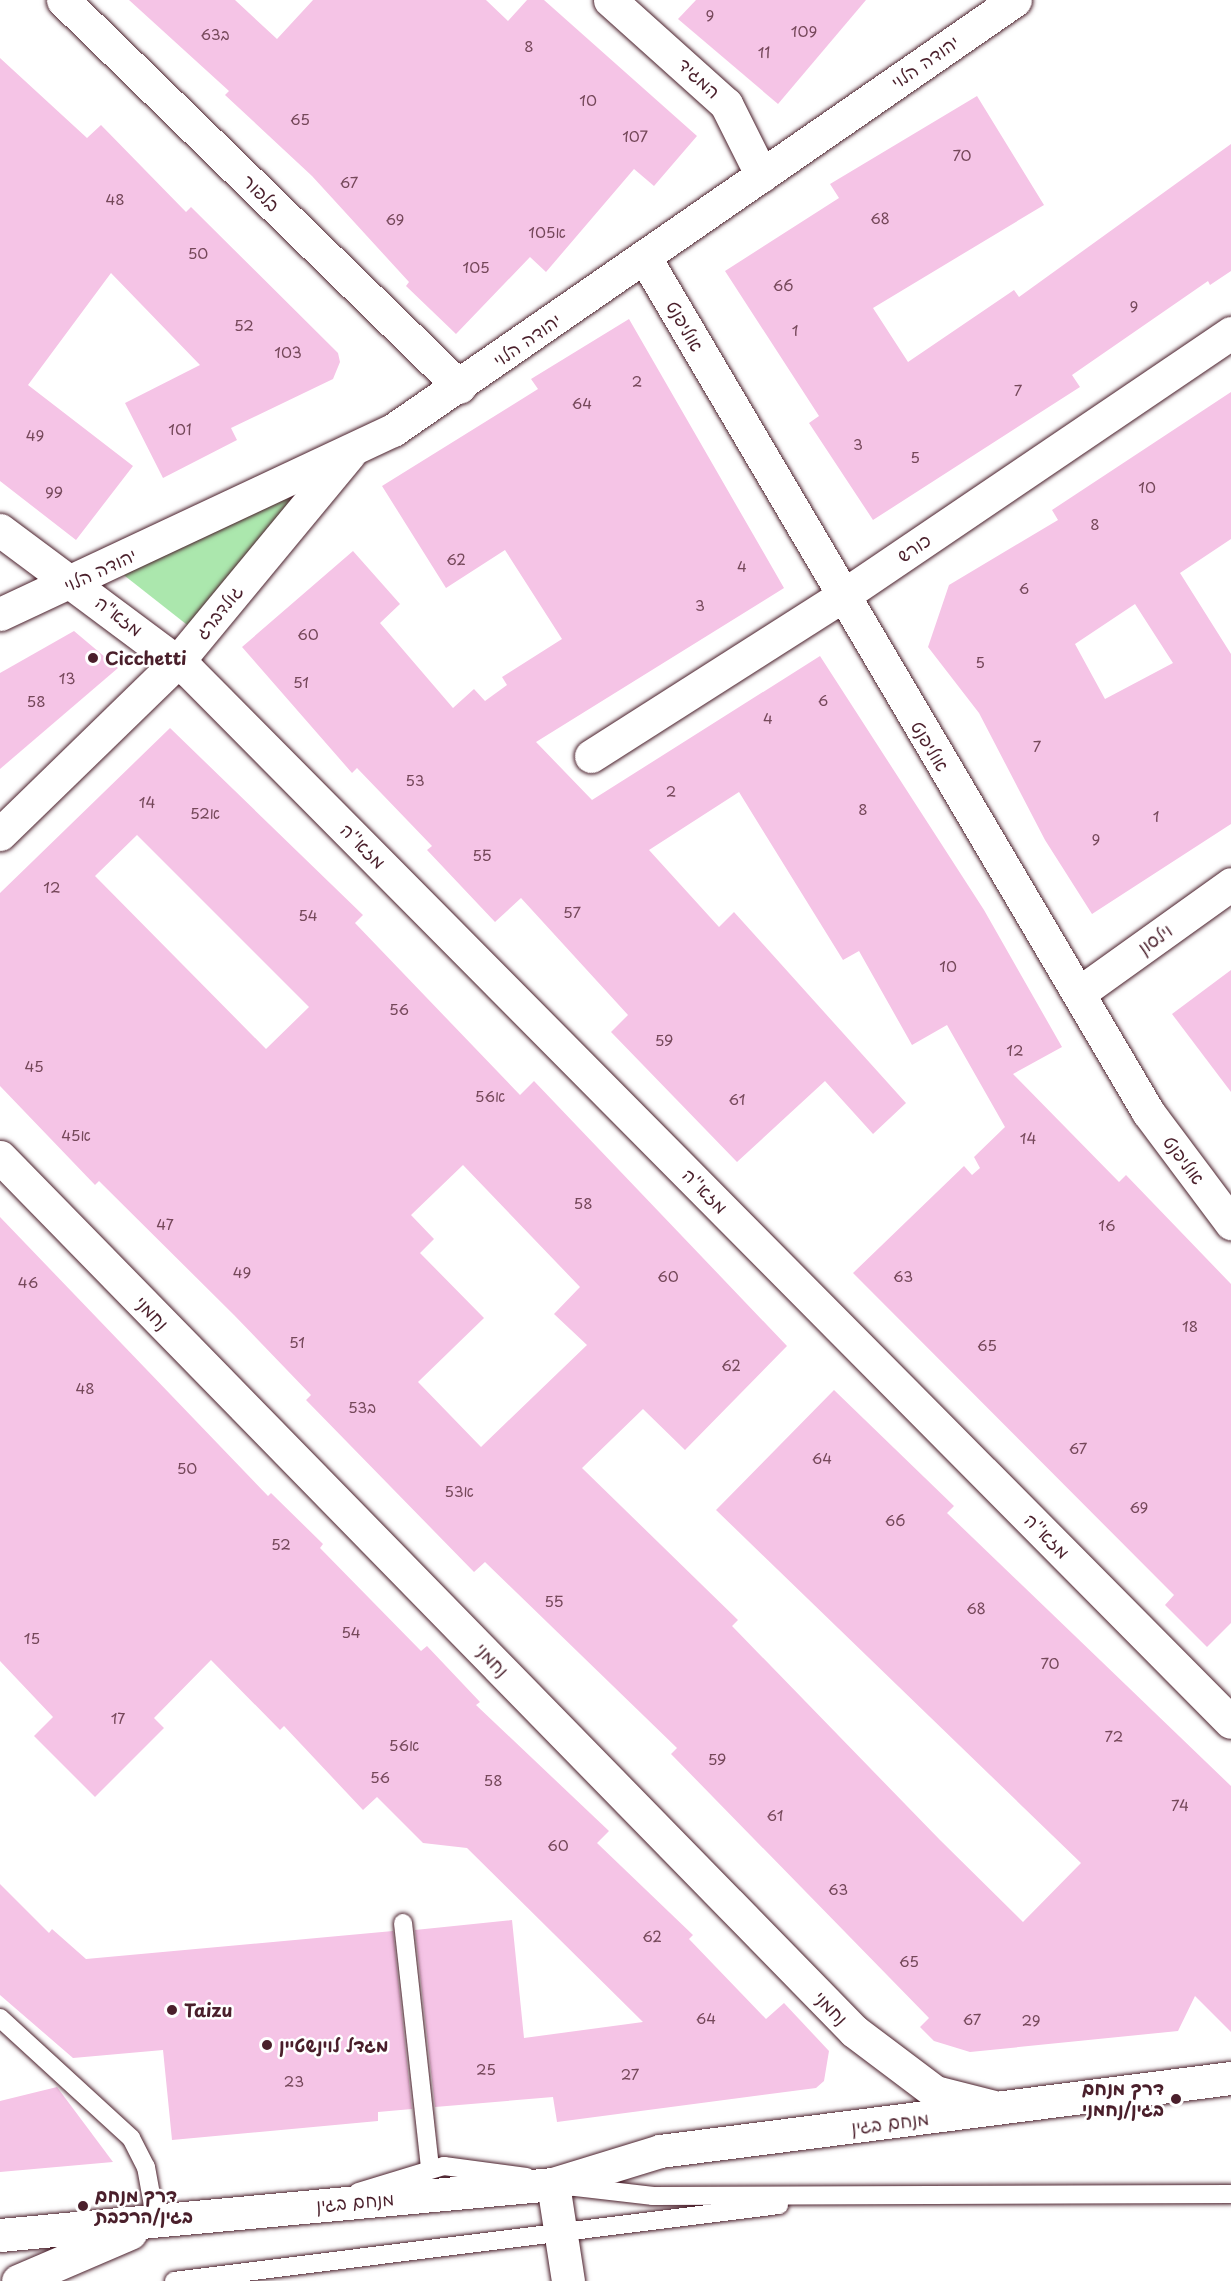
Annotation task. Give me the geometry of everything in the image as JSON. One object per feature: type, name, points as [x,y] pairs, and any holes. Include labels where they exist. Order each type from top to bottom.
[{"type":"street","name":"בלפור","points":[[63,0],[460,387]]},
{"type":"street","name":"המגיד","points":[[610,0],[726,104],[762,176]]},
{"type":"street","name":"יהודה הלוי","points":[[0,614],[349,454],[460,387],[1015,0]]},
{"type":"street","name":"אוליפנט","points":[[645,258],[841,597],[1148,1112],[1231,1223]]},
{"type":"street","name":"כורש","points":[[591,756],[841,597],[1231,333]]},
{"type":"street","name":"גולדברג","points":[[0,834],[178,661],[349,454]]},
{"type":"street","name":"מזא\"ה","points":[[0,530],[74,582],[178,661]]},
{"type":"street","name":"מזא''ה","points":[[178,661],[1231,1722]]},
{"type":"street","name":"וילסון","points":[[1079,993],[1231,884]]},
{"type":"street","name":"נחמני","points":[[0,1157],[854,2031],[935,2092],[1017,2108]]},
{"type":"street","name":"מנחם בגין","points":[[0,2235],[553,2184],[660,2151],[1017,2108],[1231,2078]]},
{"type":"street","points":[[553,2184],[568,2281]]},
{"type":"street","name":"מנחם בגין","points":[[18,2281],[156,2222]]},
{"type":"lane","points":[[403,1923],[430,2169]]},
{"type":"lane","points":[[0,2018],[131,2138],[146,2167],[156,2222]]},
{"type":"lane","points":[[325,2205],[430,2169],[472,2166],[553,2184]]},
{"type":"lane","name":"מנחם בגין","points":[[553,2184],[652,2196],[1231,2194]]},
{"type":"lane","points":[[174,2281],[858,2195]]},
{"type":"green space","points":[[349,454],[200,635],[111,565]]},
{"type":"building","points":[[129,0],[235,0],[277,39],[313,0],[486,0],[508,21],[527,0],[544,0],[697,136],[654,186],[634,169],[546,272],[530,257],[456,334],[406,286],[409,282],[312,176],[225,95],[229,91]]},
{"type":"building","points":[[696,0],[866,0],[778,104],[678,19]]},
{"type":"building","points":[[0,58],[87,138],[101,125],[186,212],[191,207],[338,353],[340,362],[333,379],[231,428],[237,440],[163,478],[125,403],[200,365],[111,273],[28,385],[133,466],[76,540],[0,481]]},
{"type":"building","points":[[977,96],[1044,205],[873,308],[908,362],[1014,290],[1019,297],[1231,144],[1231,271],[1210,285],[1208,281],[1072,375],[1080,387],[873,520],[809,423],[819,416],[725,271],[839,198],[830,184]]},
{"type":"building","points":[[629,319],[784,588],[536,742],[592,800],[820,656],[984,910],[1062,1047],[1013,1074],[1119,1182],[1126,1175],[1231,1284],[1231,1623],[1207,1647],[1165,1605],[1174,1595],[853,1273],[964,1166],[972,1175],[980,1168],[974,1157],[1005,1127],[947,1025],[912,1045],[859,951],[843,960],[739,792],[649,850],[719,927],[734,912],[906,1103],[873,1134],[825,1081],[737,1162],[611,1032],[628,1015],[521,898],[495,922],[427,850],[432,846],[357,768],[352,773],[242,647],[353,551],[400,604],[380,623],[453,708],[474,689],[485,701],[507,685],[502,677],[562,639],[505,550],[446,588],[382,486],[538,389],[531,379]]},
{"type":"building","points":[[1231,392],[1231,539],[1180,573],[1231,654],[1231,824],[1092,914],[1045,840],[979,713],[928,647],[949,585],[1058,520],[1052,510]],"holes":[[[1135,604],[1173,663],[1105,699],[1075,644]]]},
{"type":"building","points":[[74,631],[118,668],[0,769],[0,673]]},
{"type":"building","points":[[170,728],[363,915],[355,923],[520,1095],[534,1081],[787,1346],[685,1450],[643,1409],[582,1468],[738,1620],[732,1626],[940,1840],[1023,1922],[1081,1863],[716,1510],[834,1390],[954,1506],[947,1513],[1231,1786],[1231,2032],[1195,1996],[1178,2031],[970,2052],[934,2041],[920,2027],[929,2018],[671,1754],[677,1748],[485,1562],[474,1572],[306,1400],[311,1395],[234,1315],[99,1181],[95,1185],[0,1086],[0,893]],"holes":[[[137,835],[309,1007],[266,1049],[95,876]],[[463,1165],[580,1287],[554,1314],[587,1345],[481,1447],[418,1382],[484,1318],[420,1253],[434,1239],[411,1215]]]},
{"type":"building","points":[[1231,970],[1231,1092],[1172,1014]]},
{"type":"building","points":[[0,1217],[268,1496],[271,1493],[323,1544],[320,1548],[421,1651],[427,1646],[480,1702],[476,1705],[609,1831],[597,1843],[693,1935],[689,1939],[766,2019],[784,2003],[829,2051],[824,2081],[816,2088],[557,2122],[553,2097],[435,2107],[415,1930],[512,1920],[524,2038],[643,2022],[467,1848],[423,1843],[377,1797],[363,1810],[284,1726],[280,1730],[211,1660],[154,1718],[164,1728],[95,1797],[34,1736],[53,1717],[0,1661]]},
{"type":"building","points":[[0,1884],[49,1933],[52,1929],[86,1959],[393,1931],[412,2109],[378,2112],[378,2121],[172,2140],[163,2050],[73,2058],[0,1995]]},
{"type":"building","points":[[57,2087],[113,2162],[0,2172],[0,2101]]},
{"type":"place","name":"Cicchetti","points":[[93,658]]},
{"type":"place","name":"Taizu","points":[[172,2010]]},
{"type":"place","name":"מגדל לוינשטיין","points":[[267,2045]]},
{"type":"place","name":"דרך מנחם בגין/נחמני","points":[[1176,2099]]},
{"type":"place","name":"דרך מנחם בגין/הרכבת","points":[[83,2206]]}]
